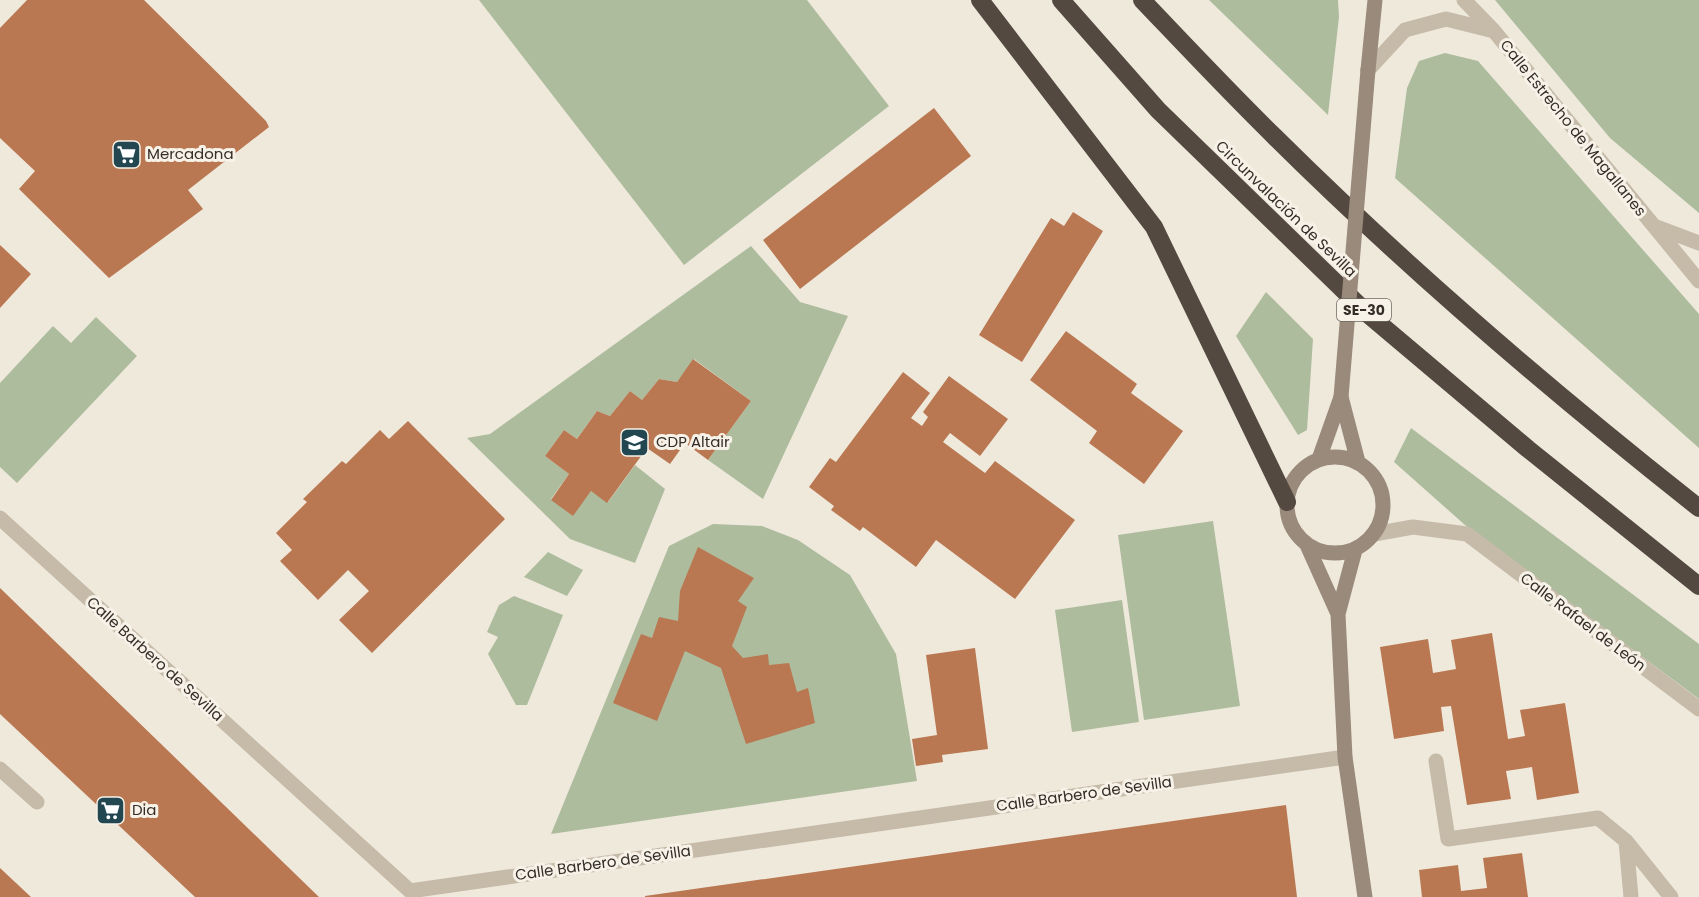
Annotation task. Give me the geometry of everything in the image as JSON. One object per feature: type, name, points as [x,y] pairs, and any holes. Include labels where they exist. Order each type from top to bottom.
[{"type":"highway","points":[[980,0],[1154,227],[1287,502]]},
{"type":"highway","name":"Circunvalación de Sevilla","points":[[1061,0],[1158,110],[1369,315],[1528,449],[1699,586]]},
{"type":"highway","points":[[1142,0],[1275,138],[1460,311],[1549,389],[1699,508]]},
{"type":"main road","points":[[1319,459],[1341,397],[1375,0]]},
{"type":"main road","points":[[1341,397],[1358,462]]},
{"type":"main road","points":[[1341,457],[1358,462],[1374,475],[1382,489],[1384,505],[1382,520],[1374,534],[1355,550],[1339,554],[1322,553],[1307,545],[1296,534],[1288,518],[1287,502],[1297,476],[1319,459],[1341,457]]},
{"type":"main road","points":[[1307,545],[1338,614]]},
{"type":"main road","points":[[1355,550],[1338,614],[1345,757],[1365,897]]},
{"type":"street","name":"Calle Estrecho de Magallanes","points":[[1464,0],[1494,32],[1699,281]]},
{"type":"street","name":"Calle Estrecho de Magallanes","points":[[1368,70],[1405,30],[1446,19],[1494,32]]},
{"type":"street","name":"Calle Estrecho de Magallanes","points":[[1652,225],[1699,243]]},
{"type":"street","name":"Calle Barbero de Sevilla","points":[[0,518],[411,894],[1345,757]]},
{"type":"street","name":"Calle Rafael de León","points":[[1374,534],[1413,527],[1467,534],[1699,709]]},
{"type":"street","points":[[1436,760],[1448,839],[1598,818],[1626,841],[1671,897]]},
{"type":"street","points":[[0,769],[37,802]]},
{"type":"street","points":[[1626,841],[1631,897]]},
{"type":"green space","points":[[479,0],[807,0],[889,106],[684,265]]},
{"type":"green space","points":[[1209,0],[1338,0],[1339,17],[1328,115]]},
{"type":"green space","points":[[1495,0],[1699,0],[1699,213],[1610,138]]},
{"type":"green space","points":[[1445,53],[1478,61],[1699,314],[1699,448],[1395,178],[1407,88],[1419,61]]},
{"type":"green space","points":[[751,246],[800,302],[848,316],[763,499],[708,460],[751,401],[694,359],[677,382],[659,379],[642,400],[630,391],[610,416],[597,411],[577,439],[564,430],[545,456],[569,474],[551,499],[572,515],[591,491],[608,502],[635,465],[665,489],[635,563],[570,539],[467,438],[490,434]]},
{"type":"green space","points":[[1266,292],[1313,339],[1307,430],[1298,435],[1236,336]]},
{"type":"green space","points":[[96,317],[137,356],[17,483],[0,467],[0,383],[53,326],[71,343]]},
{"type":"green space","points":[[1411,428],[1699,644],[1699,699],[1465,525],[1394,462]]},
{"type":"green space","points":[[1213,521],[1240,706],[1144,720],[1118,535]]},
{"type":"green space","points":[[713,524],[762,526],[798,540],[850,575],[896,654],[917,781],[551,834],[669,546]]},
{"type":"green space","points":[[548,552],[583,570],[567,596],[524,577]]},
{"type":"green space","points":[[514,596],[563,615],[527,705],[516,705],[488,654],[498,637],[487,632],[499,605]]},
{"type":"green space","points":[[1122,600],[1139,722],[1072,732],[1055,610]]},
{"type":"building","name":"Mercadona","points":[[27,0],[144,0],[266,121],[269,127],[188,190],[203,209],[109,278],[19,189],[35,171],[0,138],[0,28]]},
{"type":"building","points":[[934,108],[971,156],[800,289],[763,240]]},
{"type":"building","points":[[1073,212],[1103,231],[1022,362],[979,335],[1051,218],[1064,226]]},
{"type":"building","points":[[0,245],[31,274],[0,308]]},
{"type":"building","points":[[1066,331],[1137,384],[1131,393],[1183,431],[1144,484],[1089,443],[1097,431],[1030,380]]},
{"type":"building","points":[[693,359],[751,401],[708,460],[685,443],[670,464],[647,448],[607,503],[591,491],[573,516],[551,500],[569,474],[545,456],[564,430],[577,439],[597,411],[610,416],[630,391],[642,400],[659,379],[677,382]]},
{"type":"building","points":[[903,372],[930,393],[911,418],[922,426],[928,417],[923,412],[949,376],[1008,419],[980,456],[950,433],[943,442],[985,473],[995,461],[1075,520],[1015,599],[936,540],[916,567],[863,527],[860,531],[831,510],[834,506],[809,487],[830,458],[836,462]]},
{"type":"building","points":[[408,421],[505,519],[372,653],[339,620],[369,591],[348,570],[318,600],[280,561],[292,550],[276,533],[307,502],[303,499],[342,461],[346,464],[380,430],[389,439]]},
{"type":"building","points":[[698,547],[754,578],[738,601],[747,607],[732,646],[743,658],[768,654],[769,665],[789,663],[797,692],[808,688],[815,723],[746,744],[721,668],[685,651],[657,721],[613,703],[641,634],[652,638],[659,617],[678,621],[680,591]]},
{"type":"building","points":[[0,588],[319,897],[195,897],[0,714]]},
{"type":"building","points":[[1492,633],[1508,739],[1525,736],[1520,710],[1565,703],[1579,793],[1537,800],[1532,767],[1506,771],[1511,799],[1467,805],[1451,706],[1441,707],[1444,731],[1394,739],[1380,647],[1428,639],[1433,673],[1456,669],[1451,640]]},
{"type":"building","points":[[975,648],[988,749],[942,755],[943,762],[916,766],[912,739],[937,735],[926,655]]},
{"type":"building","points":[[1286,805],[1297,897],[645,897],[645,896]]},
{"type":"building","points":[[1522,853],[1528,897],[1422,897],[1419,870],[1458,865],[1461,891],[1487,888],[1483,858]]},
{"type":"building","points":[[0,868],[31,897],[0,897]]},
{"type":"place","name":"Mercadona","points":[[126,154]]},
{"type":"place","name":"CDP Altair","points":[[635,442]]},
{"type":"place","name":"Dia","points":[[111,810]]}]
